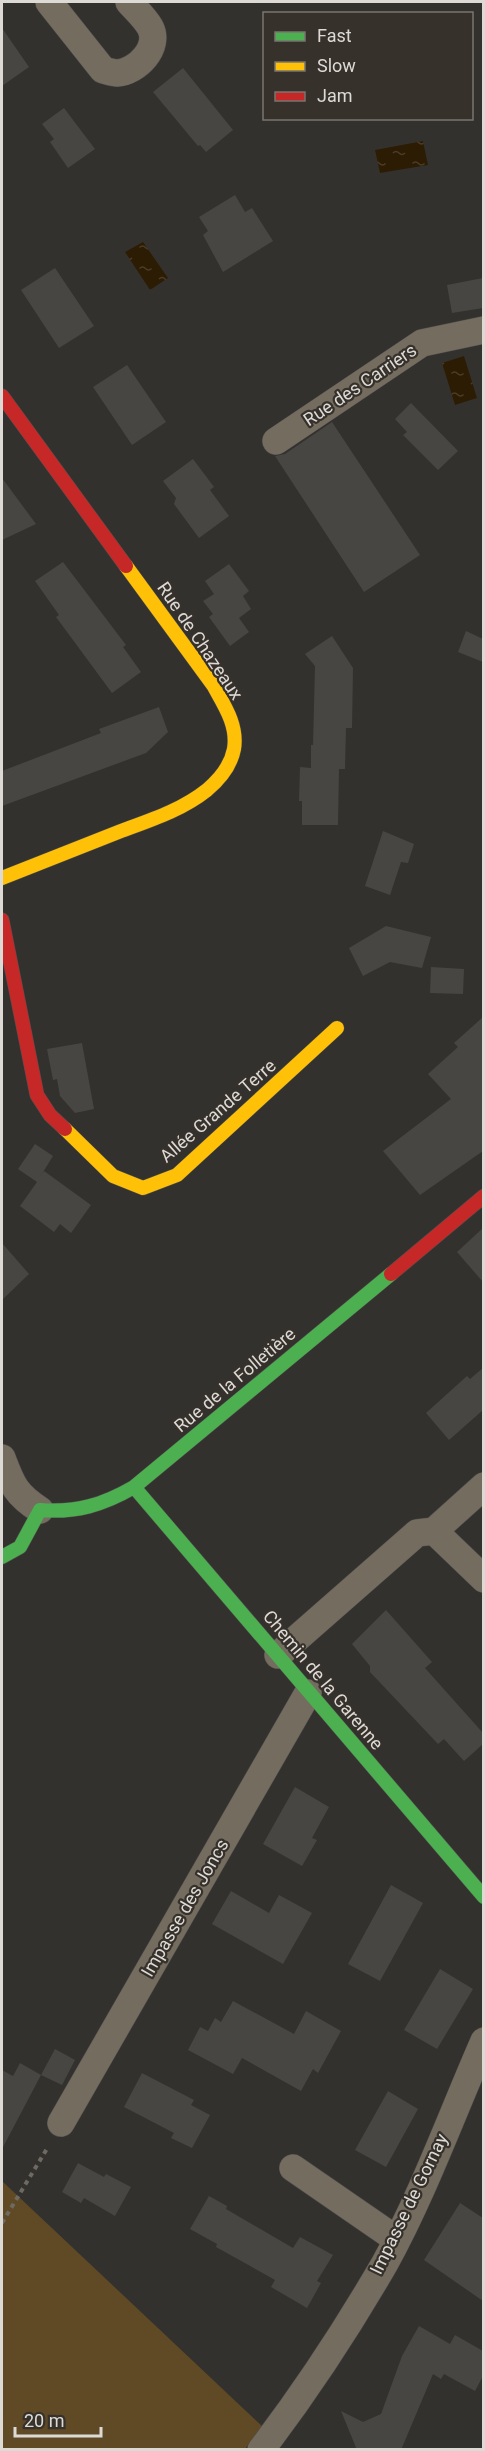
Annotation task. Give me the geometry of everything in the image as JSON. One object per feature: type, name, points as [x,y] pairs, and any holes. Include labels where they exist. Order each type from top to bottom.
[{"type":"street","points":[[49,2],[103,70],[116,73],[131,69],[148,56],[152,40],[151,28],[129,2]]},
{"type":"street","name":"Rue des Carriers","points":[[276,441],[422,343],[483,330]]},
{"type":"street","name":"Rue de Chazeaux","points":[[2,396],[213,685],[227,708],[234,732],[233,749],[227,766],[216,784],[197,799],[173,811],[2,878]]},
{"type":"street","name":"Allée Grande Terre","points":[[2,920],[37,1095],[50,1115],[113,1176],[143,1188],[177,1175],[337,1028]]},
{"type":"street","name":"Rue de la Folletière","points":[[40,1510],[63,1512],[88,1509],[134,1487],[483,1196]]},
{"type":"street","points":[[2,1458],[11,1482],[23,1499],[40,1510],[20,1546],[2,1557]]},
{"type":"street","points":[[278,1655],[417,1533],[435,1531],[483,1486]]},
{"type":"street","name":"Chemin de la Garenne","points":[[134,1487],[483,1897]]},
{"type":"street","points":[[435,1531],[483,1579]]},
{"type":"street","name":"Impasse des Joncs","points":[[61,2123],[308,1693]]},
{"type":"street","name":"Impasse de Gornay","points":[[261,2450],[312,2378],[385,2262],[483,2041]]},
{"type":"street","points":[[293,2168],[396,2239]]},
{"type":"path","points":[[2,2223],[61,2123]]},
{"type":"shaded area","points":[[2,2181],[263,2427],[245,2449],[2,2449]]},
{"type":"water","points":[[423,141],[428,165],[380,173],[375,150]]},
{"type":"water","points":[[143,242],[168,278],[150,290],[125,252]]},
{"type":"water","points":[[464,356],[477,398],[455,405],[442,363]]},
{"type":"building","points":[[2,28],[29,67],[2,86]]},
{"type":"building","points":[[183,68],[233,130],[206,152],[200,145],[198,146],[153,92]]},
{"type":"building","points":[[64,108],[95,149],[68,168],[50,142],[54,139],[42,124]]},
{"type":"building","points":[[235,195],[245,212],[252,208],[273,241],[223,272],[203,235],[208,231],[199,217]]},
{"type":"building","points":[[55,268],[94,326],[59,348],[21,290]]},
{"type":"building","points":[[483,278],[483,308],[452,313],[447,285]]},
{"type":"building","points":[[127,365],[166,422],[132,445],[93,387]]},
{"type":"building","points":[[411,403],[458,451],[438,470],[403,435],[407,432],[395,419]]},
{"type":"building","points":[[332,422],[420,555],[364,592],[275,456],[285,454]]},
{"type":"building","points":[[193,459],[214,487],[210,490],[229,516],[199,538],[174,504],[176,498],[163,481]]},
{"type":"building","points":[[2,478],[36,524],[2,540]]},
{"type":"building","points":[[63,562],[126,645],[123,647],[141,672],[112,693],[56,617],[59,615],[35,581]]},
{"type":"building","points":[[229,564],[249,591],[243,596],[251,609],[239,618],[249,632],[230,646],[209,617],[213,614],[203,601],[214,594],[205,581]]},
{"type":"building","points":[[466,631],[483,639],[483,662],[458,652]]},
{"type":"building","points":[[332,636],[353,668],[352,728],[346,728],[345,769],[339,769],[338,825],[302,825],[302,801],[299,801],[300,767],[311,768],[315,666],[305,654]]},
{"type":"building","points":[[159,707],[168,732],[146,753],[2,806],[2,771],[101,733],[99,729]]},
{"type":"building","points":[[383,831],[414,844],[408,863],[401,862],[390,895],[365,886]]},
{"type":"building","points":[[386,926],[431,937],[422,968],[390,962],[363,976],[349,948]]},
{"type":"building","points":[[431,967],[464,969],[463,994],[430,993]]},
{"type":"building","points":[[483,1017],[483,1151],[420,1195],[383,1151],[451,1099],[428,1074],[458,1047],[454,1043]]},
{"type":"building","points":[[82,1043],[94,1109],[75,1113],[60,1096],[57,1079],[53,1080],[47,1049]]},
{"type":"building","points":[[35,1144],[53,1156],[40,1177],[44,1171],[91,1205],[71,1233],[60,1224],[54,1232],[20,1206],[37,1182],[18,1169]]},
{"type":"building","points":[[483,1228],[483,1282],[457,1252]]},
{"type":"building","points":[[2,1243],[29,1274],[2,1300]]},
{"type":"building","points":[[483,1368],[483,1410],[449,1440],[426,1413],[467,1376],[470,1379]]},
{"type":"building","points":[[386,1610],[432,1662],[425,1668],[483,1733],[483,1744],[464,1761],[444,1739],[438,1744],[370,1672],[370,1666],[352,1644]]},
{"type":"building","points":[[295,1787],[329,1807],[312,1838],[317,1840],[302,1866],[263,1844]]},
{"type":"building","points":[[391,1885],[423,1903],[380,1981],[348,1964]]},
{"type":"building","points":[[231,1891],[269,1913],[279,1895],[312,1913],[283,1964],[212,1924]]},
{"type":"building","points":[[440,1969],[473,1989],[437,2049],[404,2030]]},
{"type":"building","points":[[233,2001],[294,2034],[306,2011],[341,2031],[318,2073],[313,2069],[301,2091],[242,2058],[233,2074],[188,2050],[200,2027],[208,2031],[215,2018],[221,2022]]},
{"type":"building","points":[[55,2049],[75,2060],[62,2085],[41,2075]]},
{"type":"building","points":[[20,2063],[41,2075],[2,2149],[2,2070],[13,2076]]},
{"type":"building","points":[[142,2073],[194,2100],[191,2105],[210,2115],[192,2148],[171,2138],[174,2133],[124,2107]]},
{"type":"building","points":[[388,2091],[418,2109],[386,2167],[355,2150]]},
{"type":"building","points":[[78,2163],[104,2177],[106,2174],[131,2187],[115,2216],[84,2198],[81,2203],[62,2192]]},
{"type":"building","points":[[209,2196],[227,2206],[226,2209],[293,2248],[300,2237],[333,2255],[317,2281],[321,2283],[307,2308],[271,2287],[275,2280],[216,2247],[217,2244],[190,2229]]},
{"type":"building","points":[[460,2203],[483,2218],[483,2301],[424,2260]]},
{"type":"building","points":[[419,2326],[450,2344],[455,2335],[483,2351],[483,2376],[475,2391],[444,2374],[441,2379],[433,2374],[401,2450],[357,2450],[341,2411],[363,2422],[381,2414],[402,2356]]},
{"type":"traffic: fast","points":[[2,1557],[20,1547],[40,1510],[77,1509],[111,1499],[134,1487],[391,1274]]},
{"type":"traffic: fast","points":[[134,1487],[484,1897]]},
{"type":"traffic: slow","points":[[2,878],[177,809],[212,786],[230,761],[235,740],[229,715],[213,685],[126,566]]},
{"type":"traffic: slow","points":[[65,1129],[113,1176],[143,1188],[177,1175],[337,1028]]},
{"type":"traffic: jam","points":[[2,396],[126,566]]},
{"type":"traffic: jam","points":[[2,920],[37,1095],[50,1115],[65,1129]]},
{"type":"traffic: jam","points":[[391,1274],[484,1196]]}]
